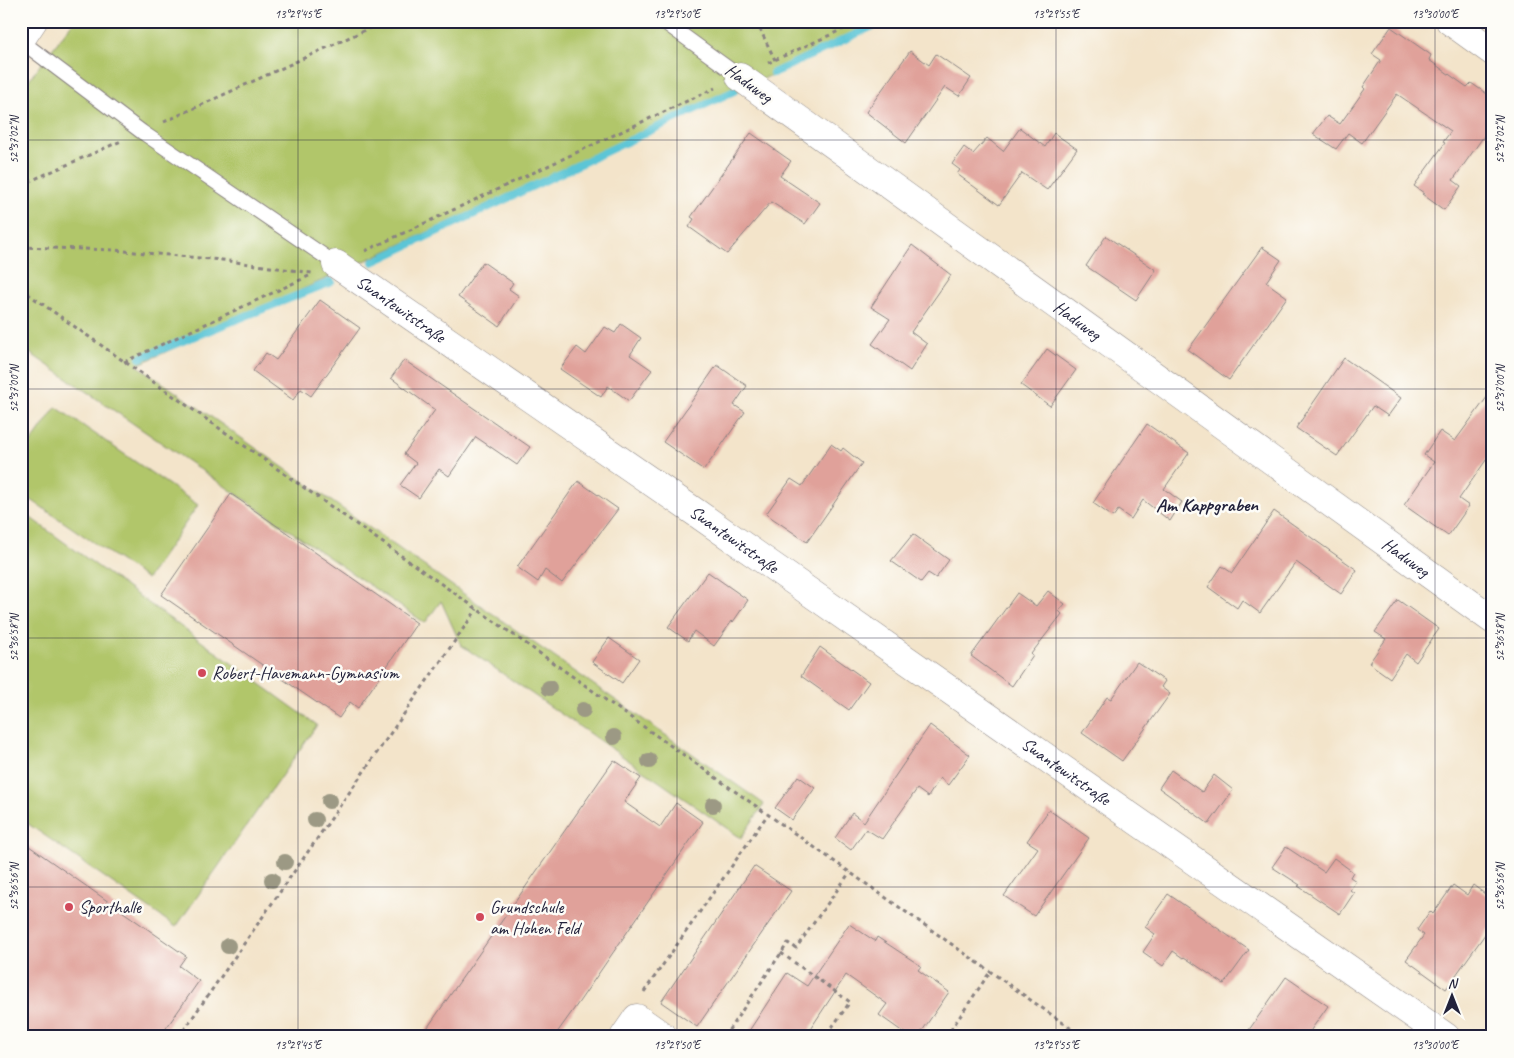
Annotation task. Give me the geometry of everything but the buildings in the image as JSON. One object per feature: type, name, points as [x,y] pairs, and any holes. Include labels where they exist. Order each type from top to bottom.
[{"type":"street","points":[[21,40],[33,21]]},
{"type":"street","points":[[1450,21],[1493,52]]},
{"type":"street","name":"Haduweg","points":[[740,76],[1493,620]]},
{"type":"street","name":"Swantewitstraße","points":[[336,264],[695,512],[1446,1037]]},
{"type":"street","points":[[630,1027],[664,1037]]},
{"type":"lane","name":"Haduweg","points":[[663,21],[740,76]]},
{"type":"lane","name":"Swantewitstraße","points":[[21,40],[142,132],[336,264]]},
{"type":"path","points":[[21,185],[385,21]]},
{"type":"path","points":[[756,21],[775,60]]},
{"type":"path","points":[[336,264],[861,21]]},
{"type":"path","points":[[21,247],[113,250],[222,260],[315,274],[124,362]]},
{"type":"path","points":[[21,289],[477,608],[1083,1037]]},
{"type":"path","points":[[179,1037],[477,608]]},
{"type":"path","points":[[630,1027],[640,998],[768,814]]},
{"type":"path","points":[[724,1037],[788,943],[796,948],[850,872]]},
{"type":"path","points":[[781,953],[850,1002],[825,1037]]},
{"type":"path","points":[[946,1037],[990,972]]},
{"type":"green space","points":[[74,21],[890,21],[137,365],[764,804],[741,838],[461,645],[441,601],[425,623],[21,347],[21,90]]},
{"type":"green space","points":[[56,407],[198,505],[147,579],[21,493],[21,457]]},
{"type":"green space","points":[[21,511],[317,725],[176,927],[21,819]]},
{"type":"waterway","points":[[773,73],[884,21]]},
{"type":"waterway","points":[[373,262],[734,91]]},
{"type":"waterway","points":[[140,358],[331,282]]},
{"type":"place","name":"Robert-Havemann-Gymnasium","points":[[202,673]]},
{"type":"place","name":"Sporthalle","points":[[69,907]]},
{"type":"place","name":"Grundschule am Hohen Feld","points":[[480,917]]},
{"type":"district","name":"Am Kappgraben","points":[[1207,505]]}]
